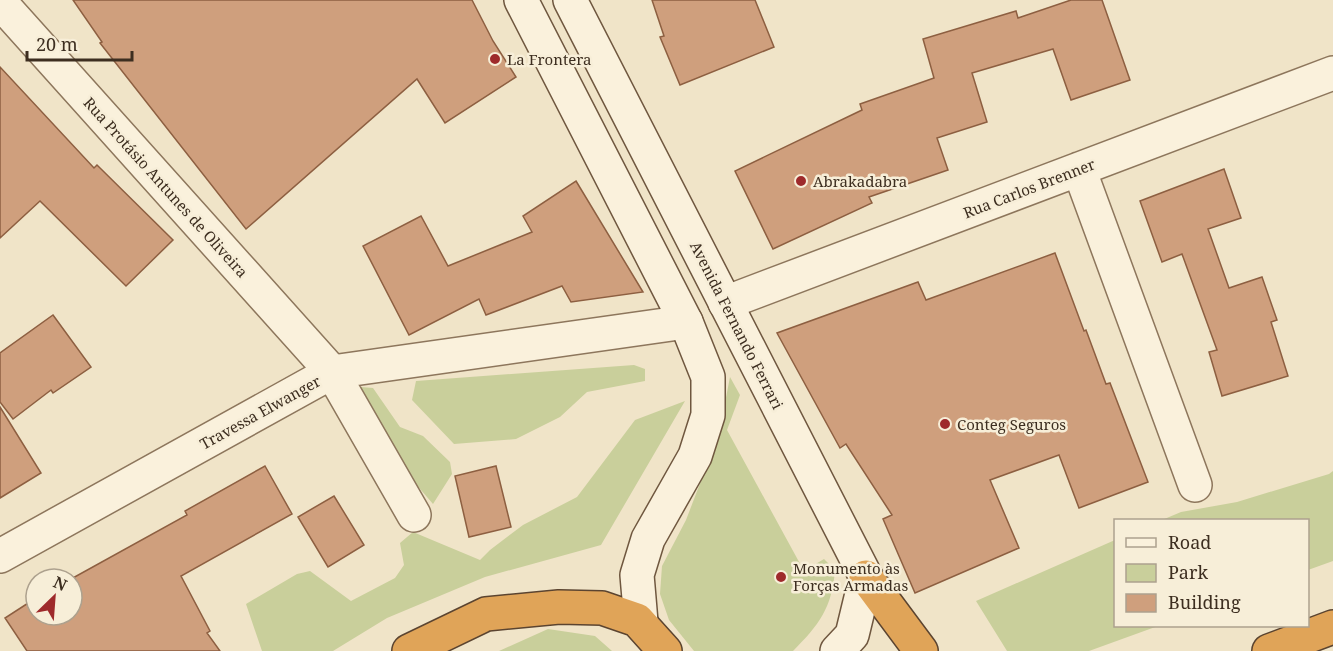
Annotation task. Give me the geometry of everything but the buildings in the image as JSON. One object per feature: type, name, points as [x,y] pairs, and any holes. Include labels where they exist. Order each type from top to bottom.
[{"type":"highway","points":[[866,577],[921,651]]},
{"type":"highway","points":[[409,651],[486,614],[559,607],[602,608],[641,622],[665,651]]},
{"type":"highway","points":[[1269,651],[1333,627]]},
{"type":"street","points":[[522,0],[686,322],[708,377],[708,416],[695,456],[648,539],[637,575],[641,622]]},
{"type":"street","name":"Avenida Fernando Ferrari","points":[[570,0],[866,577]]},
{"type":"street","name":"Rua Protásio Antunes de Oliveira","points":[[0,2],[332,372],[414,515]]},
{"type":"street","name":"Rua Carlos Brenner","points":[[725,303],[1333,73]]},
{"type":"street","points":[[1079,169],[1195,485]]},
{"type":"street","name":"Travessa Elwanger","points":[[0,556],[332,372],[686,322]]},
{"type":"street","points":[[837,651],[852,635],[866,577]]},
{"type":"green space","points":[[634,365],[645,369],[645,381],[587,392],[560,417],[516,439],[454,444],[412,400],[416,381]]},
{"type":"green space","points":[[730,377],[740,395],[727,430],[804,571],[824,559],[835,570],[831,595],[823,615],[793,651],[694,651],[669,620],[660,594],[662,566],[686,520],[714,447]]},
{"type":"green space","points":[[361,387],[373,388],[400,427],[423,436],[450,462],[452,474],[433,504],[415,483],[355,398]]},
{"type":"green space","points":[[685,401],[601,545],[485,577],[387,618],[333,651],[262,651],[246,604],[297,574],[310,571],[351,601],[395,578],[404,565],[400,543],[413,532],[480,560],[523,525],[577,497],[635,420]]},
{"type":"green space","points":[[1333,471],[1333,561],[1309,570],[1309,519],[1164,519],[1181,512],[1237,502]]},
{"type":"green space","points":[[1114,540],[1114,627],[1155,627],[1089,651],[1007,651],[976,601]]},
{"type":"green space","points":[[548,629],[595,636],[612,651],[499,651]]},
{"type":"place","name":"La Frontera","points":[[495,59]]},
{"type":"place","name":"Abrakadabra","points":[[801,181]]},
{"type":"place","name":"Conteg Seguros","points":[[945,424]]},
{"type":"place","name":"Monumento às Forças Armadas","points":[[781,577]]}]
